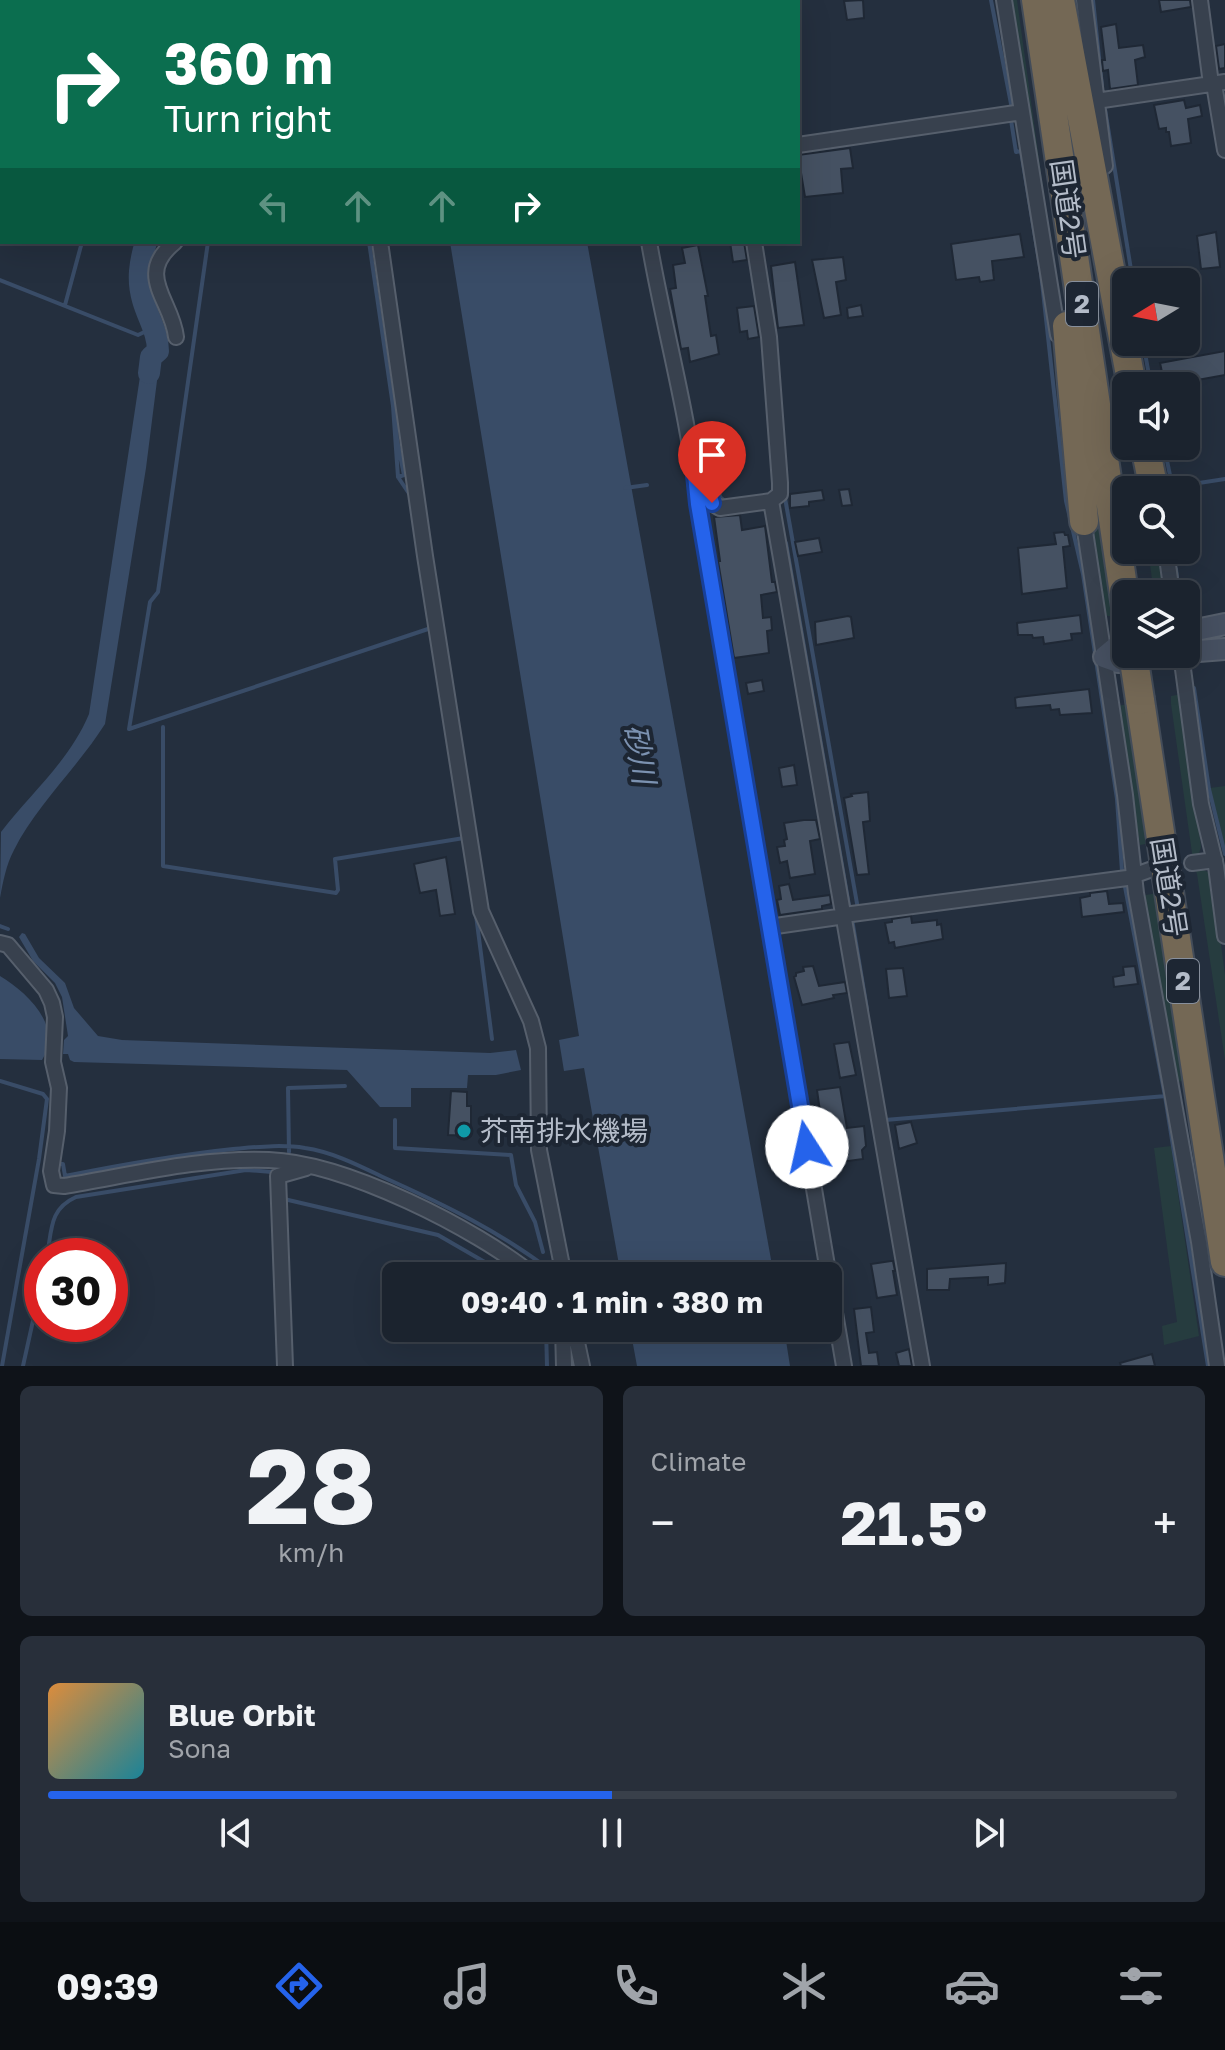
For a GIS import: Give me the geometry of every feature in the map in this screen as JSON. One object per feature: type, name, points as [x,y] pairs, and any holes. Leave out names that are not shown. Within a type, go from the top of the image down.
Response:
[{"type":"highway","name":"国道2号","points":[[1036,0],[1122,580]]},
{"type":"highway","name":"国道2号","points":[[1053,0],[1124,476]]},
{"type":"highway","points":[[1060,0],[1129,372]]},
{"type":"highway","points":[[1058,147],[1053,192],[1084,521]]},
{"type":"highway","name":"国道2号","points":[[1138,668],[1148,698],[1225,1150]]},
{"type":"highway","name":"国道2号","points":[[1149,668],[1148,698],[1225,1262]]},
{"type":"main road","points":[[1200,629],[1225,624]]},
{"type":"main road","points":[[1104,657],[1112,650]]},
{"type":"main road","points":[[1200,652],[1222,650]]},
{"type":"main road","points":[[1104,657],[1112,660]]},
{"type":"street","points":[[1004,0],[1054,307],[1074,486],[1084,521],[1125,795],[1127,877],[1199,1242],[1217,1366]]},
{"type":"street","points":[[1084,0],[1101,101],[1122,268]]},
{"type":"street","points":[[1200,0],[1225,150]]},
{"type":"street","points":[[1101,101],[1216,86]]},
{"type":"street","points":[[800,145],[1022,112]]},
{"type":"street","points":[[173,244],[160,256],[156,269],[158,291],[175,327],[176,337]]},
{"type":"street","points":[[380,244],[420,525],[481,911],[531,1021],[538,1048],[539,1150],[561,1262]]},
{"type":"street","points":[[649,244],[694,465],[698,504],[844,1366]]},
{"type":"street","points":[[694,465],[703,477],[716,507],[771,501],[780,494],[769,337],[754,244]]},
{"type":"street","points":[[771,501],[846,915],[922,1366]]},
{"type":"street","points":[[1184,676],[1195,660],[1222,650]]},
{"type":"street","points":[[1184,668],[1201,804],[1219,864],[1225,936]]},
{"type":"street","points":[[1192,863],[1219,864]]},
{"type":"street","points":[[769,927],[1127,877],[1155,868]]},
{"type":"street","points":[[0,943],[8,945],[46,990],[55,1017],[53,1055],[59,1088],[51,1171],[54,1185],[241,1160],[294,1162],[347,1176],[460,1228],[515,1262]]},
{"type":"street","points":[[285,1366],[278,1176],[287,1171],[317,1166]]},
{"type":"street","points":[[563,1342],[564,1366]]},
{"type":"street","points":[[577,1342],[582,1366]]},
{"type":"green space","points":[[1011,0],[1017,0],[1045,220],[1014,38]]},
{"type":"green space","points":[[1077,380],[1081,388],[1112,597],[1112,617],[1102,615]]},
{"type":"green space","points":[[1150,564],[1160,564],[1163,580],[1152,580]]},
{"type":"green space","points":[[1182,694],[1201,847],[1193,860],[1171,704],[1171,696]]},
{"type":"green space","points":[[1129,704],[1150,843],[1140,845],[1117,706]]},
{"type":"green space","points":[[1225,786],[1225,850],[1210,788]]},
{"type":"green space","points":[[1194,866],[1208,872],[1214,891],[1225,975],[1225,1060],[1197,874]]},
{"type":"green space","points":[[1157,893],[1186,1079],[1176,1083],[1141,896]]},
{"type":"green space","points":[[1171,1146],[1199,1336],[1164,1345],[1162,1326],[1177,1322],[1154,1148]]},
{"type":"water","name":"砂川","points":[[450,244],[587,244],[771,1262],[619,1262],[584,1068],[564,1071],[559,1040],[579,1036]]},
{"type":"water","points":[[161,349],[146,468],[105,724],[23,834],[9,862],[0,898],[1,832],[61,761],[89,714],[144,350]]},
{"type":"water","points":[[22,933],[39,958],[65,983],[74,1008],[98,1036],[122,1040],[490,1053],[516,1050],[521,1070],[496,1075],[468,1075],[467,1088],[411,1088],[411,1107],[380,1107],[347,1070],[74,1062],[68,1054],[63,1054],[64,1040],[68,1036],[62,997],[55,983],[33,961],[19,937]]},
{"type":"water","points":[[0,976],[31,1001],[45,1023],[49,1035],[48,1048],[42,1060],[0,1059]]},
{"type":"water","points":[[633,1342],[786,1342],[790,1366],[637,1366]]},
{"type":"building","points":[[863,0],[864,18],[847,20],[844,1]]},
{"type":"building","points":[[1159,0],[1190,0],[1191,7],[1161,12]]},
{"type":"building","points":[[1116,24],[1119,48],[1143,45],[1145,57],[1135,60],[1138,85],[1110,89],[1108,70],[1103,71],[1102,60],[1105,60],[1101,27]]},
{"type":"building","points":[[1225,44],[1225,68],[1219,69],[1216,46]]},
{"type":"building","points":[[1184,100],[1186,108],[1200,105],[1202,116],[1188,119],[1191,143],[1171,146],[1169,132],[1166,128],[1159,129],[1154,105]]},
{"type":"building","points":[[850,148],[853,168],[841,169],[843,193],[805,197],[800,155]]},
{"type":"building","points":[[1216,232],[1220,267],[1201,269],[1197,236]]},
{"type":"building","points":[[1020,234],[1024,257],[992,261],[994,280],[980,282],[979,277],[956,280],[951,244]]},
{"type":"building","points":[[730,244],[744,244],[747,260],[733,262]]},
{"type":"building","points":[[698,245],[708,296],[705,296],[711,336],[716,335],[719,354],[690,362],[688,348],[681,349],[670,289],[676,288],[673,265],[685,263],[682,248]]},
{"type":"building","points":[[843,257],[846,280],[836,282],[841,315],[824,318],[812,260]]},
{"type":"building","points":[[795,262],[804,325],[778,328],[771,266]]},
{"type":"building","points":[[861,305],[863,316],[848,318],[847,308]]},
{"type":"building","points":[[754,306],[759,337],[748,339],[747,331],[740,332],[737,308]]},
{"type":"building","points":[[1225,351],[1225,375],[1200,380],[1200,372],[1162,372],[1160,363]]},
{"type":"building","points":[[849,489],[852,505],[842,506],[839,490]]},
{"type":"building","points":[[822,490],[824,500],[809,502],[809,506],[790,508],[790,494]]},
{"type":"building","points":[[740,515],[742,530],[765,526],[772,582],[775,582],[777,592],[761,595],[763,618],[771,617],[772,630],[767,631],[769,653],[734,658],[714,517]]},
{"type":"building","points":[[1064,532],[1068,535],[1070,546],[1063,547],[1067,588],[1022,594],[1018,548],[1056,544],[1054,533]]},
{"type":"building","points":[[819,538],[822,552],[798,556],[795,542]]},
{"type":"building","points":[[1080,615],[1082,633],[1071,634],[1072,640],[1044,644],[1043,637],[1018,635],[1017,623]]},
{"type":"building","points":[[851,617],[854,638],[816,645],[815,622]]},
{"type":"building","points":[[762,680],[764,691],[748,694],[746,683]]},
{"type":"building","points":[[1089,689],[1092,713],[1060,715],[1059,709],[1051,710],[1050,705],[1016,708],[1015,698],[1018,697]]},
{"type":"building","points":[[794,765],[797,785],[782,787],[779,768]]},
{"type":"building","points":[[868,792],[870,821],[863,822],[869,874],[857,875],[844,798]]},
{"type":"building","points":[[816,820],[820,839],[810,841],[815,874],[790,878],[787,861],[780,863],[777,847],[785,846],[784,823]]},
{"type":"building","points":[[446,857],[455,914],[440,916],[436,890],[420,893],[414,864]]},
{"type":"building","points":[[789,884],[793,900],[830,895],[831,904],[822,906],[822,909],[780,915],[777,900],[781,899],[779,886]]},
{"type":"building","points":[[1107,891],[1109,904],[1123,903],[1124,912],[1082,917],[1080,898]]},
{"type":"building","points":[[911,916],[912,923],[937,920],[937,925],[941,924],[943,939],[895,948],[894,942],[889,943],[885,923]]},
{"type":"building","points":[[813,966],[819,986],[845,982],[847,993],[802,1005],[794,977],[796,973],[804,971],[803,967]]},
{"type":"building","points":[[1135,966],[1138,984],[1114,987],[1113,977],[1124,975],[1123,967]]},
{"type":"building","points":[[903,968],[907,996],[889,998],[886,969]]},
{"type":"building","points":[[849,1042],[856,1075],[840,1078],[834,1044]]},
{"type":"building","points":[[840,1087],[847,1128],[864,1126],[866,1146],[862,1150],[863,1159],[834,1163],[826,1124],[821,1119],[817,1090]]},
{"type":"building","points":[[451,1091],[467,1092],[467,1106],[471,1106],[471,1136],[448,1135]]},
{"type":"building","points":[[911,1122],[917,1143],[899,1149],[895,1125]]},
{"type":"building","points":[[893,1261],[897,1295],[877,1298],[871,1264]]},
{"type":"building","points":[[1006,1263],[1005,1283],[988,1285],[988,1277],[950,1279],[949,1290],[927,1290],[927,1269]]},
{"type":"building","points":[[871,1307],[874,1332],[866,1333],[869,1353],[877,1352],[879,1366],[861,1366],[854,1309]]},
{"type":"building","points":[[909,1349],[912,1366],[899,1366],[896,1353]]},
{"type":"building","points":[[1152,1354],[1155,1366],[1121,1366],[1120,1363]]},
{"type":"waterway","points":[[991,0],[1012,109]]},
{"type":"waterway","points":[[1093,0],[1102,86]]},
{"type":"waterway","points":[[1104,103],[1131,268]]},
{"type":"waterway","points":[[1006,121],[1011,120],[1016,152],[1021,151],[1041,273],[1066,501],[1083,574],[1117,799],[1122,871],[1165,1096],[1208,1366]]},
{"type":"waterway","points":[[65,305],[81,244]]},
{"type":"waterway","points":[[146,244],[140,285],[158,351],[151,357],[149,373]]},
{"type":"waterway","points":[[208,244],[158,592],[150,602],[129,729],[431,628]]},
{"type":"waterway","points":[[369,244],[393,406],[398,477],[410,495]]},
{"type":"waterway","points":[[0,280],[138,335],[153,328]]},
{"type":"waterway","points":[[1146,356],[1148,372]]},
{"type":"waterway","points":[[394,393],[397,440],[404,475],[398,477]]},
{"type":"waterway","points":[[709,434],[715,472]]},
{"type":"waterway","points":[[1167,460],[1170,476]]},
{"type":"waterway","points":[[711,472],[715,472],[720,497],[726,502]]},
{"type":"waterway","points":[[1200,483],[1225,479]]},
{"type":"waterway","points":[[625,488],[647,485]]},
{"type":"waterway","points":[[785,498],[858,909]]},
{"type":"waterway","points":[[786,543],[850,911]]},
{"type":"waterway","points":[[1176,569],[1177,580]]},
{"type":"waterway","points":[[1194,688],[1209,789],[1225,854]]},
{"type":"waterway","points":[[163,727],[163,866],[336,893],[335,859],[464,838]]},
{"type":"waterway","points":[[476,915],[492,1039]]},
{"type":"waterway","points":[[852,919],[867,1009]]},
{"type":"waterway","points":[[0,926],[8,929]]},
{"type":"waterway","points":[[0,1081],[43,1094],[47,1099],[2,1366]]},
{"type":"waterway","points":[[289,1152],[288,1088],[345,1086]]},
{"type":"waterway","points":[[885,1120],[1166,1096]]},
{"type":"waterway","points":[[395,1120],[395,1148],[511,1155],[516,1185],[535,1222],[543,1252]]},
{"type":"waterway","points":[[56,1164],[63,1164],[65,1176],[233,1149],[278,1146],[315,1150],[356,1164],[451,1209],[538,1262]]},
{"type":"waterway","points":[[50,1238],[56,1214],[76,1197],[246,1170],[272,1172]]},
{"type":"waterway","points":[[284,1199],[438,1235],[485,1262]]},
{"type":"waterway","points":[[23,1366],[28,1342]]},
{"type":"waterway","points":[[546,1342],[547,1366]]},
{"type":"place","name":"芥南排水機場","points":[[464,1131]]},
{"type":"route","points":[[712,503],[703,477],[694,465],[698,504],[807,1147]]}]
